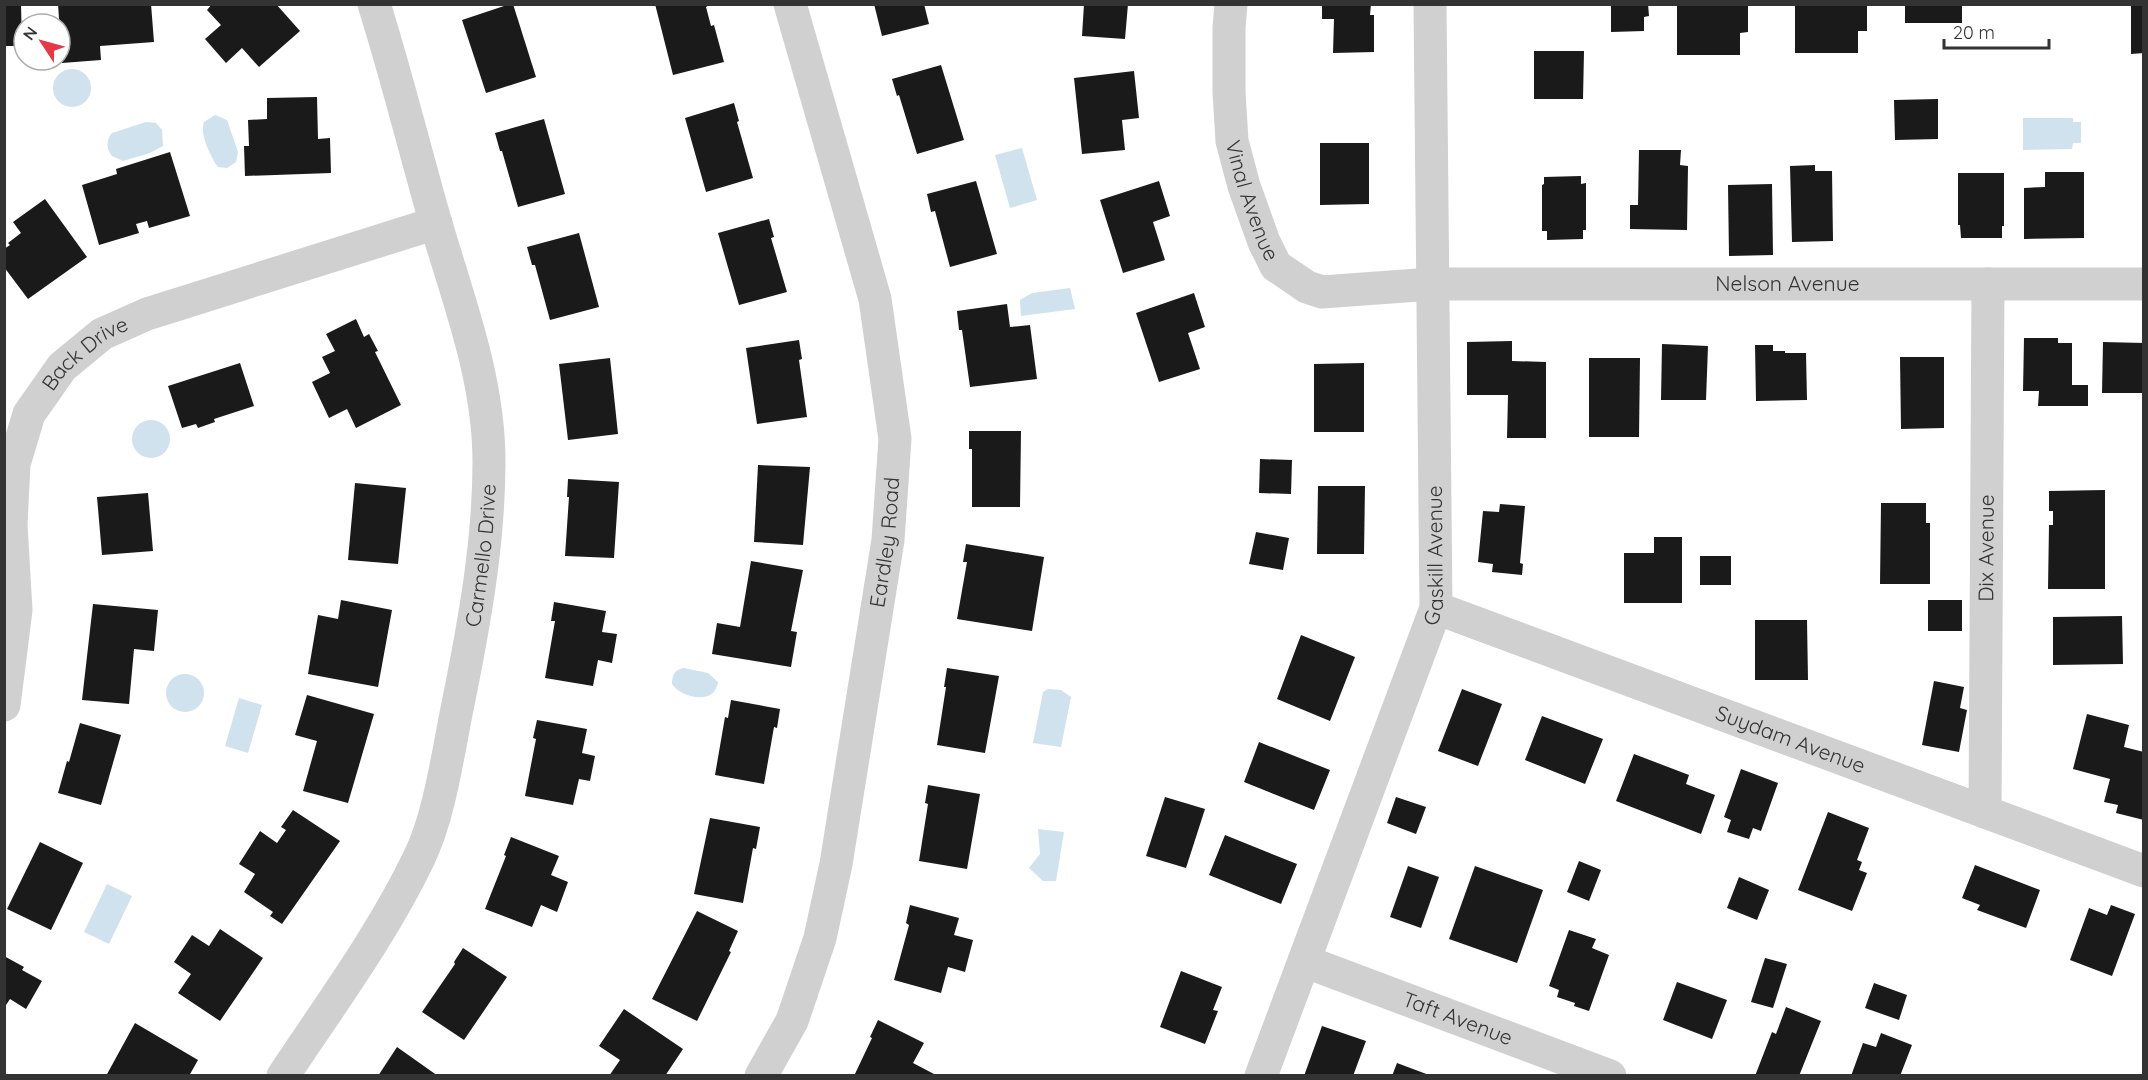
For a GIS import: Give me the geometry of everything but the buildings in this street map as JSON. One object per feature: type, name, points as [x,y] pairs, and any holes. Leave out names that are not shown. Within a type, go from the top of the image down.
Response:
[{"type":"street","name":"Carmello Drive","points":[[283,1076],[385,923],[421,856],[438,801],[466,664],[486,531],[489,460],[484,397],[471,337],[374,4]]},
{"type":"street","name":"Eardley Road","points":[[761,1076],[792,1021],[820,938],[836,864],[888,540],[895,439],[875,299],[790,4]]},
{"type":"street","name":"Vinal Avenue","points":[[1231,4],[1228,28],[1228,82],[1232,141],[1244,186],[1264,242],[1276,266],[1306,287],[1322,292],[1432,284]]},
{"type":"street","name":"Gaskill Avenue","points":[[1261,1076],[1436,608],[1430,4]]},
{"type":"street","name":"Back Drive","points":[[4,705],[16,610],[11,525],[14,464],[29,414],[62,367],[102,334],[147,314],[436,223]]},
{"type":"street","name":"Nelson Avenue","points":[[1432,284],[2144,284]]},
{"type":"street","name":"Dix Avenue","points":[[1985,812],[1988,284]]},
{"type":"street","name":"Suydam Avenue","points":[[1436,608],[2144,871]]},
{"type":"street","name":"Taft Avenue","points":[[1304,961],[1610,1076]]},
{"type":"water","points":[[72,69],[79,70],[90,81],[90,95],[79,106],[65,106],[54,95],[54,81],[63,72],[72,72]]},
{"type":"water","points":[[215,115],[227,120],[238,152],[236,162],[227,168],[218,167],[204,138],[204,122]]},
{"type":"water","points":[[2023,118],[2073,118],[2073,122],[2081,122],[2081,143],[2073,143],[2072,149],[2023,150]]},
{"type":"water","points":[[146,122],[156,123],[162,130],[163,146],[150,153],[123,161],[112,156],[108,144],[112,133]]},
{"type":"water","points":[[1022,148],[1037,200],[1010,208],[995,155]]},
{"type":"water","points":[[1070,288],[1075,309],[1021,316],[1020,300],[1032,293]]},
{"type":"water","points":[[151,420],[158,421],[164,426],[169,432],[169,446],[164,452],[158,457],[151,458],[144,457],[138,452],[133,446],[132,439],[133,432],[138,426],[144,421]]},
{"type":"water","points":[[684,668],[708,673],[718,682],[716,690],[704,697],[697,697],[676,689],[672,684],[673,675]]},
{"type":"water","points":[[185,674],[198,680],[204,693],[198,706],[185,712],[172,706],[166,693],[172,680]]},
{"type":"water","points":[[1048,689],[1061,690],[1071,697],[1061,747],[1033,743],[1043,692]]},
{"type":"water","points":[[239,698],[262,705],[248,753],[225,746]]},
{"type":"water","points":[[1038,829],[1064,832],[1056,881],[1043,881],[1029,868],[1040,854]]},
{"type":"water","points":[[107,884],[132,896],[109,944],[84,932]]}]
